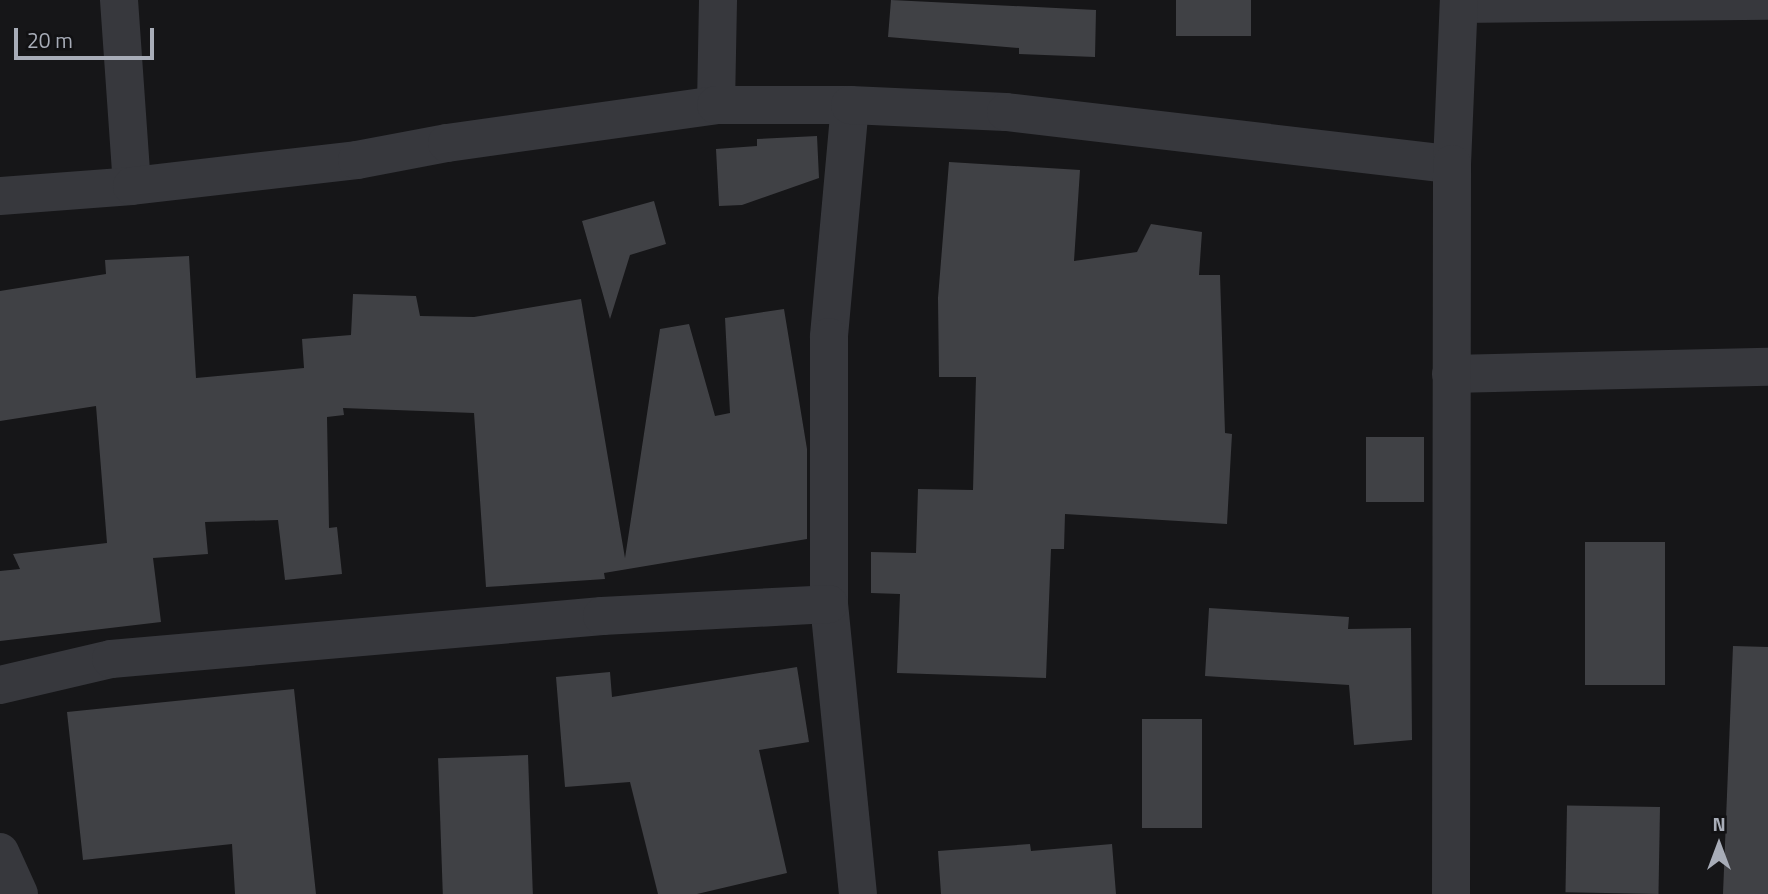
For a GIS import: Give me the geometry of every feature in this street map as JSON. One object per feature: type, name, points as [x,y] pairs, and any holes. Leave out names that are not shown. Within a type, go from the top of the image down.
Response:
[{"type":"street","points":[[119,0],[132,186]]},
{"type":"street","points":[[716,105],[718,0]]},
{"type":"street","points":[[1451,894],[1452,164],[1459,2],[1768,2]]},
{"type":"street","points":[[0,196],[132,186],[356,160],[716,105],[850,105],[1006,112],[1452,164]]},
{"type":"street","points":[[850,105],[829,337],[829,604],[858,894]]},
{"type":"street","points":[[1451,374],[1768,367]]},
{"type":"street","points":[[0,685],[111,659],[601,616],[829,604]]},
{"type":"street","points":[[0,852],[19,894]]},
{"type":"building","points":[[891,0],[1096,10],[1095,57],[1019,54],[1019,48],[888,37]]},
{"type":"building","points":[[1176,0],[1251,0],[1251,36],[1176,36]]},
{"type":"building","points":[[817,136],[819,178],[742,205],[719,206],[716,149],[757,146],[757,139]]},
{"type":"building","points":[[949,162],[1080,170],[1074,261],[1137,252],[1151,224],[1202,232],[1199,275],[1220,275],[1225,433],[1232,434],[1227,524],[1065,514],[1064,549],[1051,549],[1046,678],[897,673],[900,594],[871,593],[871,552],[916,553],[918,489],[973,490],[976,377],[939,377],[938,298]]},
{"type":"building","points":[[654,201],[666,244],[630,255],[610,319],[582,221]]},
{"type":"building","points":[[189,256],[196,378],[304,368],[302,339],[351,335],[353,294],[416,296],[420,316],[474,317],[581,299],[625,558],[660,329],[689,324],[715,416],[730,413],[725,318],[784,309],[807,449],[807,539],[604,573],[605,579],[486,587],[474,413],[343,408],[344,415],[327,417],[329,528],[337,527],[342,574],[285,580],[278,520],[205,522],[208,554],[153,558],[161,622],[0,641],[0,571],[20,569],[13,554],[107,543],[96,406],[0,421],[0,291],[106,274],[105,260]]},
{"type":"building","points":[[1366,437],[1424,437],[1424,502],[1366,502]]},
{"type":"building","points":[[1585,542],[1665,542],[1665,685],[1585,685]]},
{"type":"building","points":[[1209,608],[1349,617],[1348,629],[1411,628],[1412,740],[1354,745],[1349,685],[1205,676]]},
{"type":"building","points":[[1733,646],[1768,647],[1768,894],[1723,894]]},
{"type":"building","points":[[797,667],[809,742],[759,750],[787,873],[697,894],[658,894],[630,782],[565,787],[556,677],[610,672],[612,697]]},
{"type":"building","points":[[294,689],[316,894],[235,894],[232,844],[83,860],[67,712]]},
{"type":"building","points":[[1142,719],[1202,719],[1202,828],[1142,828]]},
{"type":"building","points":[[528,755],[533,894],[443,894],[438,758]]},
{"type":"building","points":[[1567,805],[1660,807],[1658,894],[1565,892]]},
{"type":"building","points":[[1030,844],[1031,851],[1112,844],[1116,894],[941,894],[938,851]]}]
